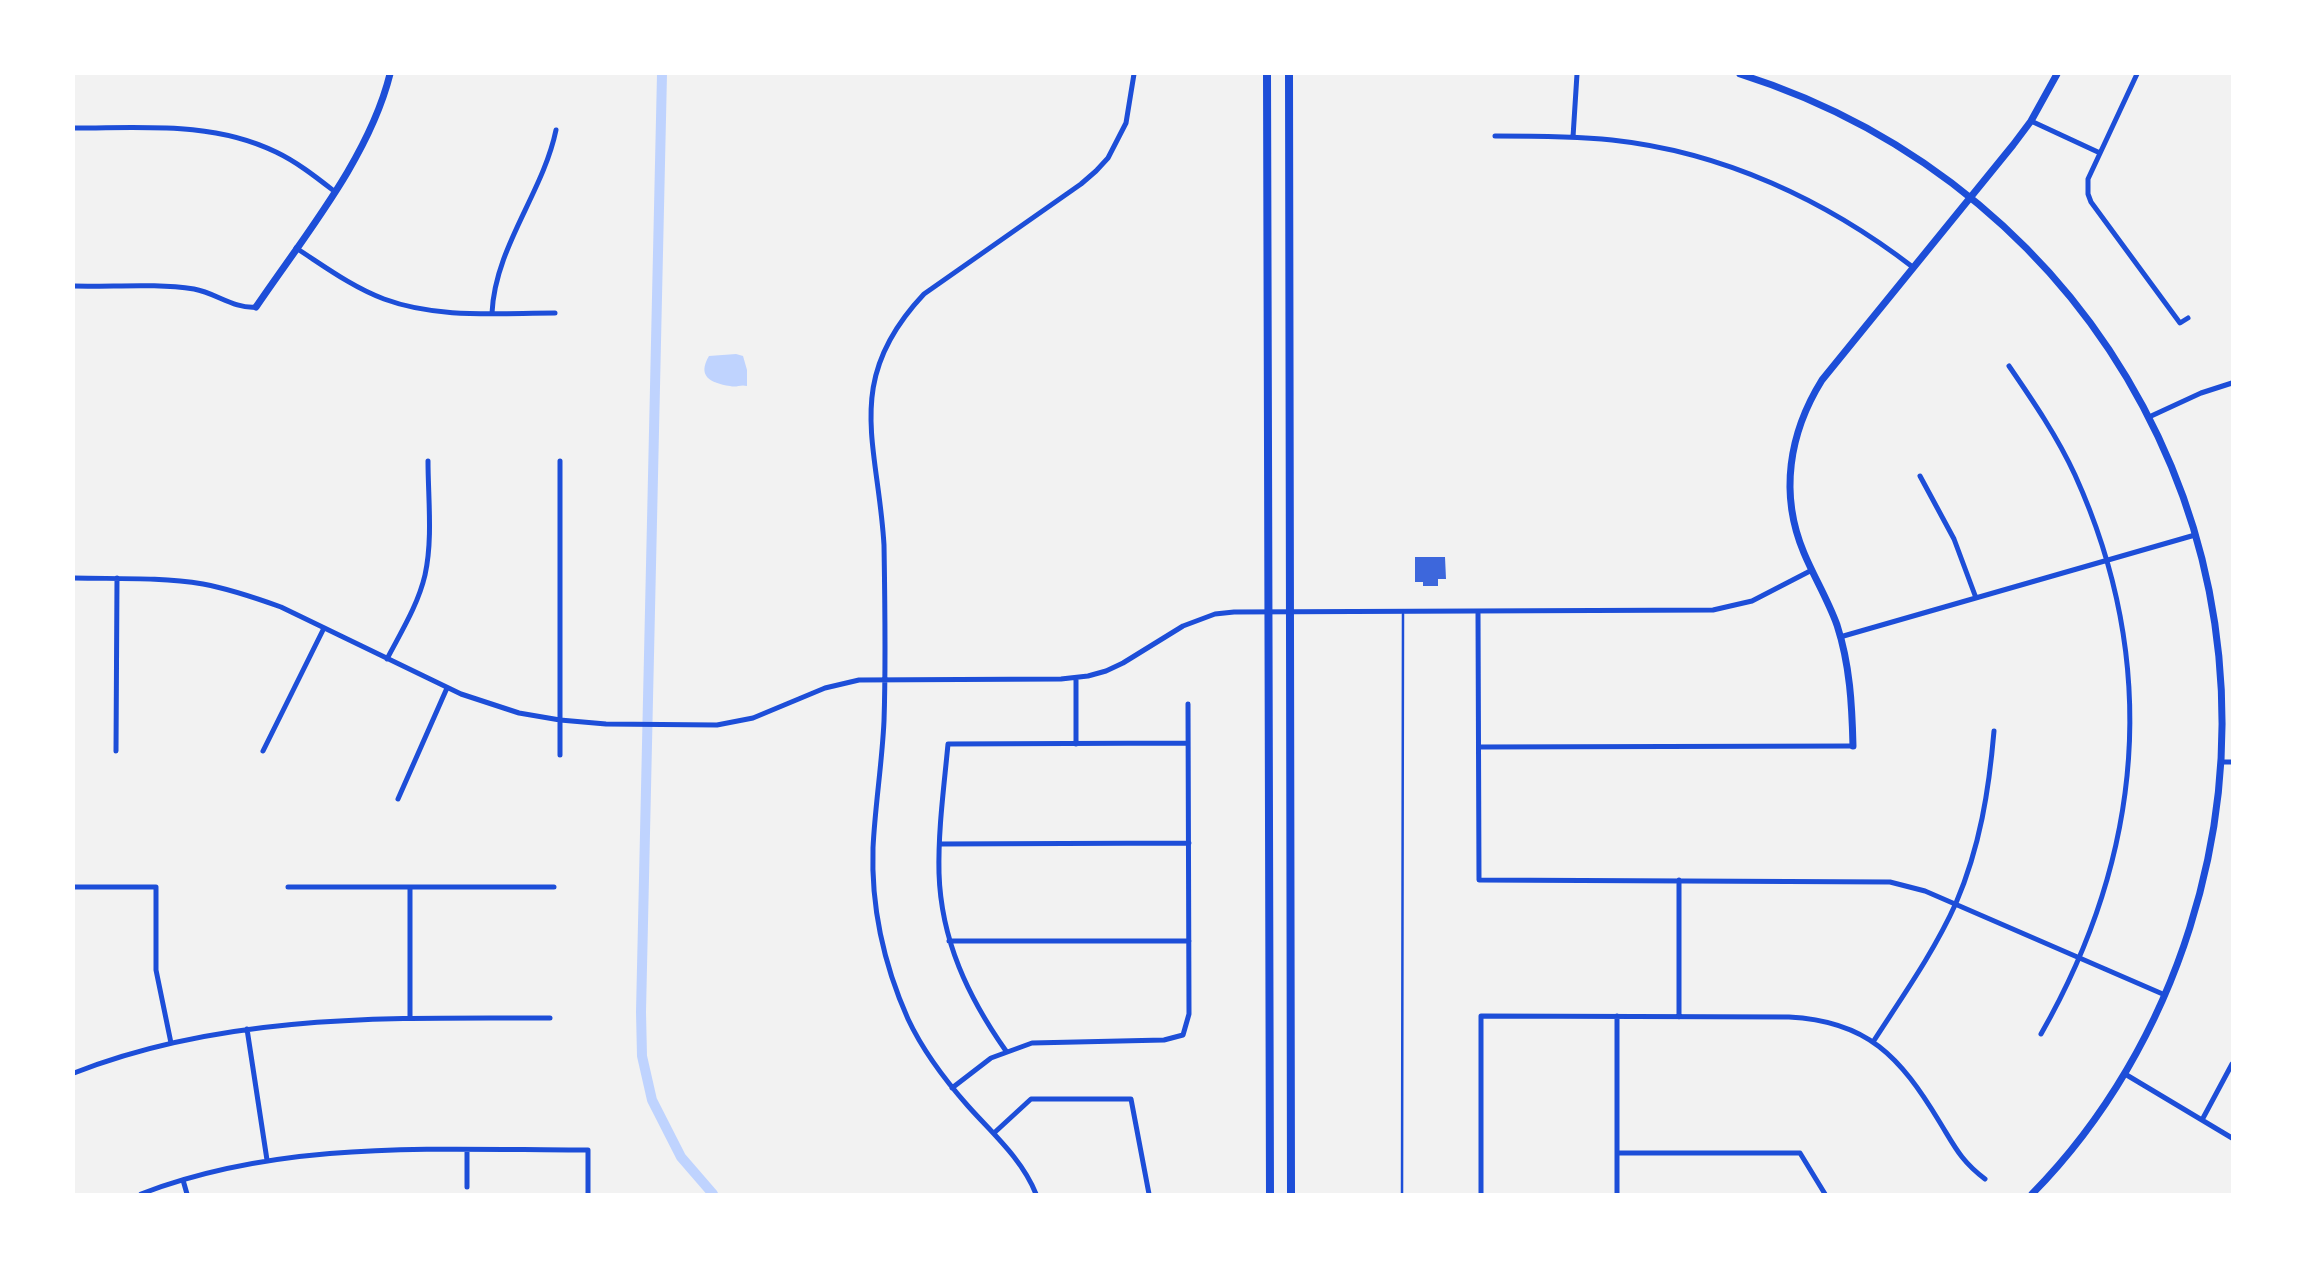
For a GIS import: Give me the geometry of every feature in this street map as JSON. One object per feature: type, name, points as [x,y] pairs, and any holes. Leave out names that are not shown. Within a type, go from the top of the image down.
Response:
[{"type":"main road","points":[[1267,74],[1270,1195]]},
{"type":"main road","points":[[1289,74],[1291,1195]]},
{"type":"street","points":[[74,286],[179,287],[215,295],[242,308],[256,307],[365,140],[390,74]]},
{"type":"street","points":[[1036,1195],[1023,1170],[994,1133],[952,1088],[924,1048],[909,1021],[888,967],[880,934],[873,879],[873,849],[884,722],[884,545],[870,424],[871,402],[881,360],[899,325],[925,294],[1082,184],[1108,158],[1126,123],[1134,74]]},
{"type":"street","points":[[1573,137],[1577,74]]},
{"type":"street","points":[[1740,74],[1803,96],[1878,132],[1918,157],[1972,197],[2019,239],[2067,291],[2109,348],[2149,417],[2170,464],[2196,535],[2208,585],[2218,655],[2221,702],[2221,762],[2206,872],[2183,951],[2165,995],[2125,1074],[2085,1133],[2032,1195]]},
{"type":"street","points":[[1479,747],[1853,746],[1851,690],[1840,637],[1826,597],[1797,533],[1790,497],[1789,476],[1797,432],[1804,412],[1822,380],[2031,121],[2057,74]]},
{"type":"street","points":[[2137,74],[2088,179],[2088,194],[2091,202],[2180,323],[2188,318]]},
{"type":"street","points":[[2031,121],[2100,153]]},
{"type":"street","points":[[74,128],[189,129],[234,136],[277,152],[334,191]]},
{"type":"street","points":[[492,313],[499,270],[547,161],[555,130]]},
{"type":"street","points":[[1495,136],[1573,137],[1644,145],[1714,162],[1828,210],[1863,231],[1913,268]]},
{"type":"street","points":[[296,247],[343,278],[384,299],[428,310],[555,313]]},
{"type":"street","points":[[2009,366],[2061,447],[2090,512],[2107,561],[2122,629],[2127,668],[2129,750],[2118,841],[2104,894],[2080,958],[2041,1034]]},
{"type":"street","points":[[2149,417],[2201,393],[2232,383]]},
{"type":"street","points":[[387,659],[414,605],[425,575],[428,557],[428,461]]},
{"type":"street","points":[[560,461],[560,755]]},
{"type":"street","points":[[1920,476],[1954,539],[1976,598]]},
{"type":"street","points":[[1840,637],[2196,535]]},
{"type":"street","points":[[74,578],[174,580],[229,590],[281,607],[447,688],[509,710],[560,720],[606,724],[717,725],[738,722],[841,683],[885,679],[1076,678],[1106,671],[1123,663],[1183,626],[1234,612],[1713,610],[1752,601],[1812,570]]},
{"type":"street","points":[[116,751],[117,578]]},
{"type":"street","points":[[1478,611],[1479,880],[1881,881],[1908,886],[1955,904],[2165,995]]},
{"type":"street","points":[[263,751],[324,628]]},
{"type":"street","points":[[1076,678],[1076,744]]},
{"type":"street","points":[[398,799],[447,688]]},
{"type":"street","points":[[952,1088],[976,1068],[1006,1051],[1032,1043],[1164,1040],[1183,1035],[1189,1014],[1188,704]]},
{"type":"street","points":[[1873,1042],[1925,961],[1967,875],[1984,814],[1994,730]]},
{"type":"street","points":[[1006,1051],[966,987],[949,941],[941,897],[940,844],[948,744],[1188,744]]},
{"type":"street","points":[[2221,762],[2232,762]]},
{"type":"street","points":[[940,844],[1189,843]]},
{"type":"street","points":[[1679,880],[1679,1017]]},
{"type":"street","points":[[74,887],[156,887],[156,970],[171,1043]]},
{"type":"street","points":[[288,887],[554,887]]},
{"type":"street","points":[[410,887],[410,1018]]},
{"type":"street","points":[[949,941],[1189,941]]},
{"type":"street","points":[[1481,1195],[1481,1016],[1805,1018],[1842,1026],[1889,1053],[1910,1074],[1966,1165],[1985,1180]]},
{"type":"street","points":[[1617,1016],[1617,1195]]},
{"type":"street","points":[[74,1073],[171,1043],[302,1022],[410,1018],[550,1018]]},
{"type":"street","points":[[247,1029],[267,1160]]},
{"type":"street","points":[[2202,1120],[2232,1064]]},
{"type":"street","points":[[2125,1074],[2232,1138]]},
{"type":"street","points":[[994,1133],[1031,1099],[1131,1099],[1149,1195]]},
{"type":"street","points":[[141,1195],[183,1180],[267,1160],[364,1150],[588,1150],[588,1195]]},
{"type":"street","points":[[467,1150],[467,1187]]},
{"type":"street","points":[[1617,1153],[1800,1153],[1825,1195]]},
{"type":"street","points":[[183,1180],[187,1195]]},
{"type":"lane","points":[[1402,1195],[1405,880],[1403,610]]},
{"type":"water","points":[[709,356],[743,356],[747,370],[747,386],[723,385],[711,380],[705,373]]},
{"type":"building","points":[[1415,557],[1445,557],[1446,579],[1438,579],[1438,586],[1423,586],[1423,582],[1415,582]]},
{"type":"waterway","points":[[662,74],[642,1056],[652,1100],[681,1157],[713,1194]]}]
